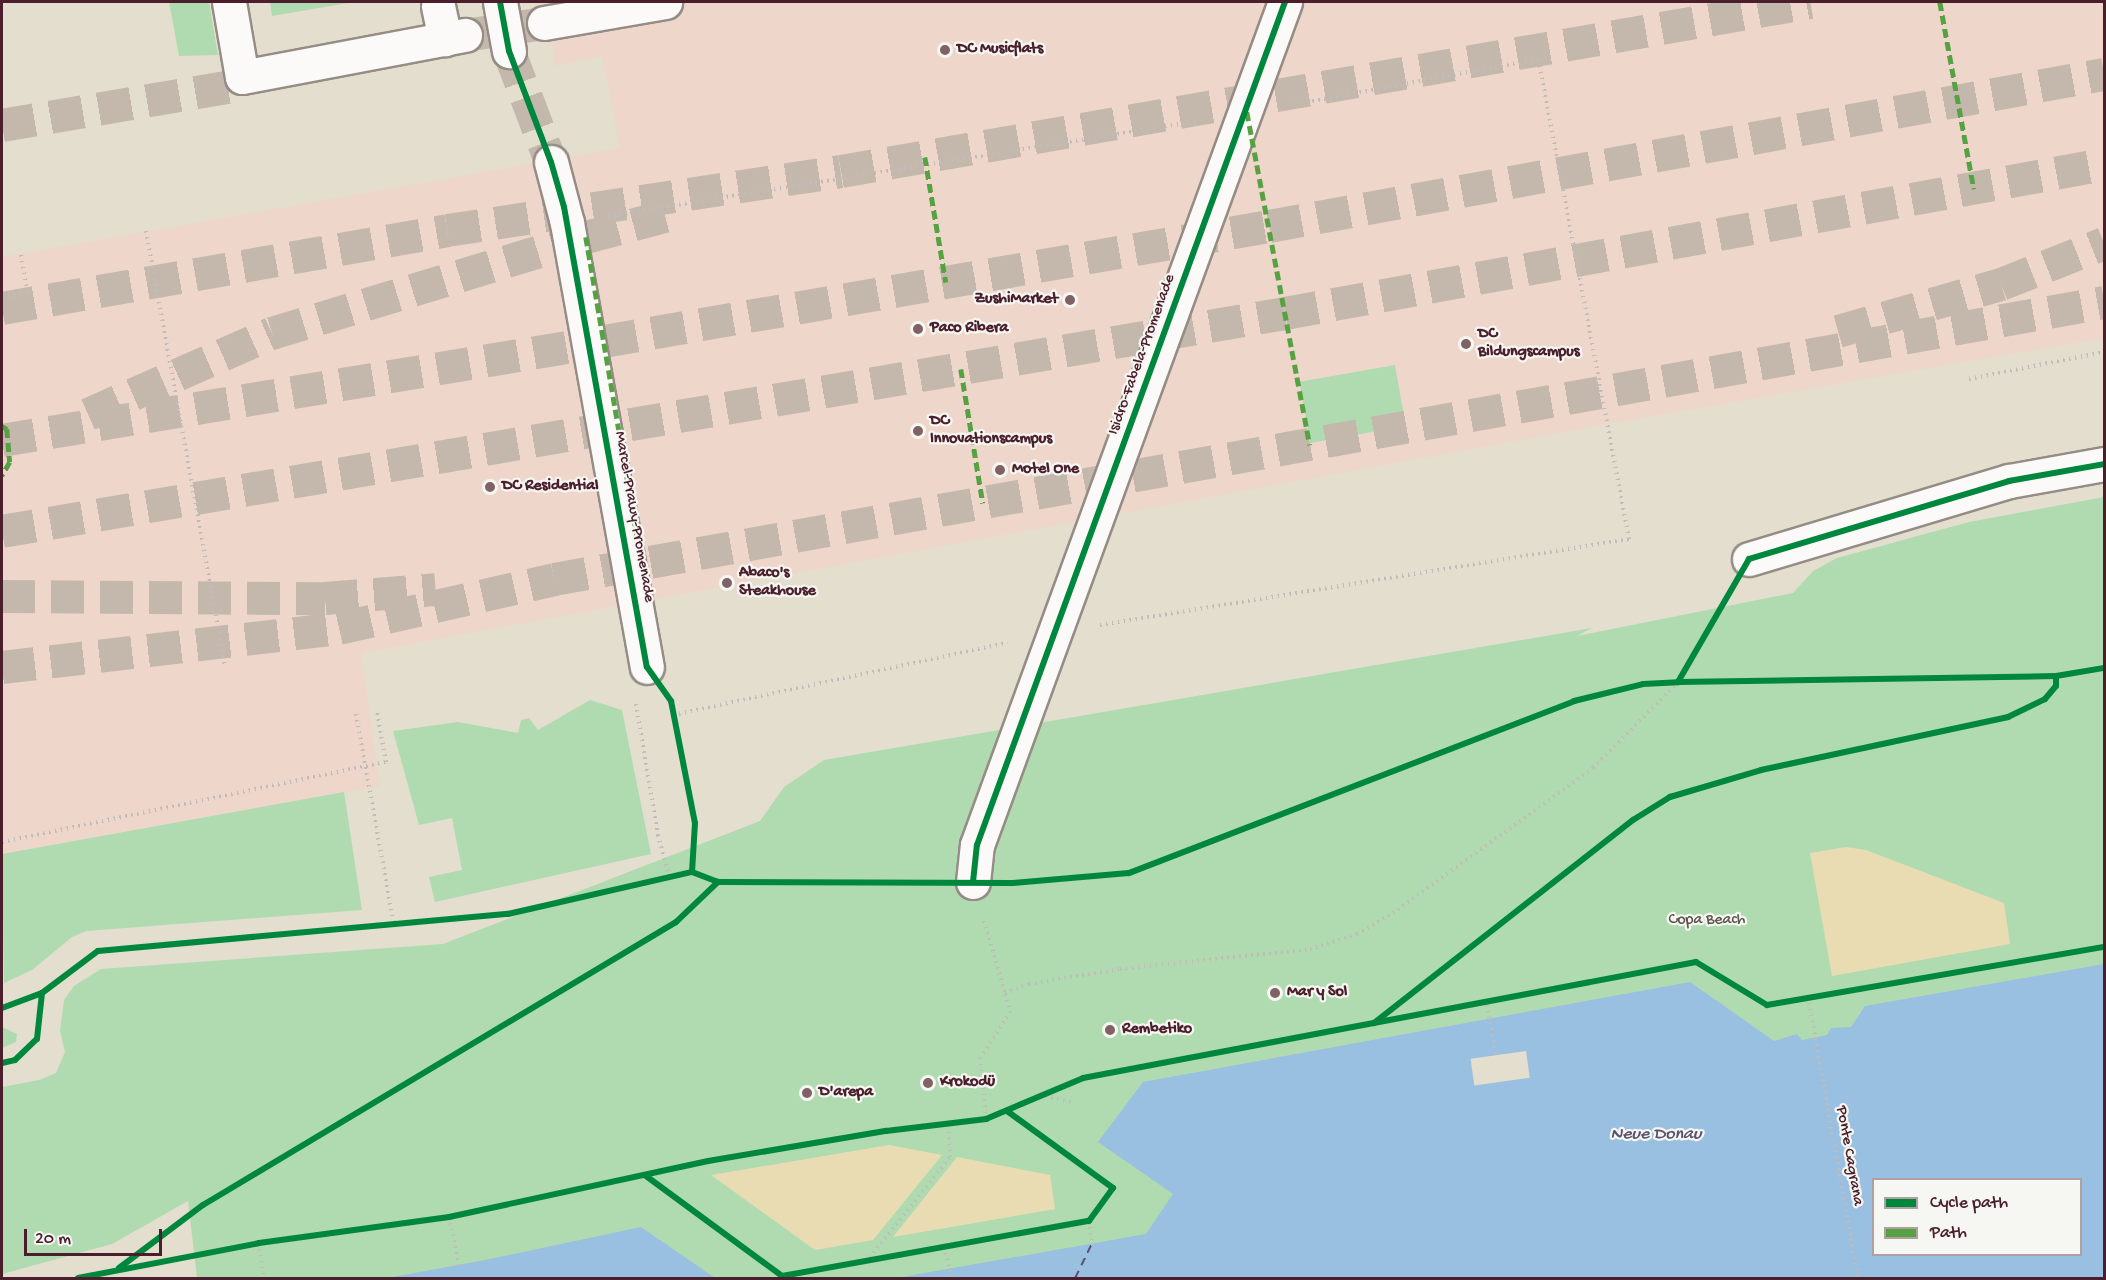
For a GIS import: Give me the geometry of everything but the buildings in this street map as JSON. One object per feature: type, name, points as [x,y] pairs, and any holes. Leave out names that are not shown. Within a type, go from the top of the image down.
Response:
[{"type":"street","points":[[229,2],[237,82],[455,37],[438,6]]},
{"type":"street","points":[[500,2],[509,51]]},
{"type":"street","points":[[544,23],[665,2]]},
{"type":"street","name":"Isidro-Fabela-Promenade","points":[[973,882],[976,845],[1056,634],[1285,2]]},
{"type":"street","name":"Marcel-Prawy-Promenade","points":[[551,162],[567,223],[647,667]]},
{"type":"street","points":[[1749,560],[2009,481],[2104,464]]},
{"type":"path","points":[[567,223],[1246,113],[1538,59],[1629,539],[1138,619]]},
{"type":"path","points":[[146,231],[225,666]]},
{"type":"path","points":[[2,297],[27,292],[21,254]]},
{"type":"path","points":[[1969,379],[2104,352]]},
{"type":"path","points":[[673,715],[1056,634]]},
{"type":"path","points":[[647,667],[671,701],[675,726]]},
{"type":"path","points":[[1005,993],[1029,984],[1120,969],[1310,949],[1357,934],[1394,913],[1593,768],[1678,682],[1684,671]]},
{"type":"path","points":[[1666,682],[1690,681]]},
{"type":"path","points":[[635,707],[669,876]]},
{"type":"path","points":[[2,842],[386,762],[377,712]]},
{"type":"path","points":[[356,714],[394,925]]},
{"type":"path","points":[[658,879],[681,874]]},
{"type":"path","points":[[382,926],[406,924]]},
{"type":"path","points":[[986,930],[1010,1013],[980,1059],[986,1119]]},
{"type":"path","points":[[1798,999],[1820,995]]},
{"type":"path","points":[[1475,1002],[1498,997]]},
{"type":"path","points":[[1486,999],[1496,1056]]},
{"type":"path","points":[[1032,1098],[1051,1090]]},
{"type":"path","points":[[1040,1094],[1074,1103]]},
{"type":"path","points":[[977,1120],[997,1115]]},
{"type":"path","points":[[938,1126],[958,1123]]},
{"type":"path","points":[[866,1262],[950,1157],[948,1125]]},
{"type":"path","points":[[1077,1223],[1089,1221],[1095,1213]]},
{"type":"path","points":[[437,1218],[460,1214]]},
{"type":"path","points":[[448,1217],[460,1269]]},
{"type":"path","points":[[1089,1221],[1092,1243]]},
{"type":"path","points":[[249,1245],[270,1241]]},
{"type":"path","points":[[259,1243],[264,1278]]},
{"type":"path","points":[[933,1249],[955,1245]]},
{"type":"path","points":[[944,1247],[952,1278]]},
{"type":"path","points":[[856,1263],[878,1260]]},
{"type":"path","points":[[773,1270],[782,1277],[793,1274]]},
{"type":"shaded area","points":[[546,2],[2104,2],[2104,338],[1618,422],[361,653],[380,786],[2,854],[2,257],[620,148],[602,56],[555,66]]},
{"type":"green space","points":[[169,2],[209,2],[218,55],[179,56]]},
{"type":"green space","points":[[270,2],[354,2],[272,16]]},
{"type":"green space","points":[[1395,365],[1406,426],[1310,443],[1299,382]]},
{"type":"green space","name":"Copa Beach","points":[[2104,497],[2104,1157],[1894,1178],[1872,1178],[1872,1180],[1455,1278],[197,1278],[188,1201],[112,1244],[2,1274],[2,1087],[39,1080],[56,1073],[65,1052],[60,1031],[64,1000],[74,986],[101,969],[443,944],[760,821],[784,787],[824,760],[1592,628],[1577,636],[1793,593],[1813,571],[1837,558],[1969,522]]},
{"type":"green space","points":[[590,700],[622,710],[651,854],[435,902],[429,877],[462,870],[452,818],[419,825],[393,731],[458,722],[518,733],[521,720],[529,718],[538,730]]},
{"type":"green space","points":[[344,792],[362,910],[86,931],[72,937],[32,970],[4,983],[2,854]]},
{"type":"green space","points":[[2,1027],[17,1034],[16,1042],[2,1048]]},
{"type":"sand","points":[[1846,847],[1866,850],[2004,903],[2010,944],[1832,976],[1810,853]]},
{"type":"sand","points":[[889,1145],[942,1155],[873,1240],[815,1250],[711,1175]]},
{"type":"sand","points":[[957,1157],[1050,1175],[1055,1209],[893,1237]]},
{"type":"water","name":"Neue Donau","points":[[2104,964],[2104,1278],[896,1278],[1146,1234],[1173,1194],[1098,1142],[1143,1082],[1690,982],[1774,1041],[1797,1034],[1802,1040],[1827,1035],[1831,1028],[1851,1027],[1865,1006]]},
{"type":"water","points":[[641,1227],[715,1278],[387,1278],[485,1260]]},
{"type":"pier","points":[[1526,1051],[1530,1078],[1474,1086],[1471,1059]]},
{"type":"ferry route","points":[[1075,1278],[1092,1243]]},
{"type":"tunnel","points":[[2,308],[447,230],[841,171],[1810,2]]},
{"type":"tunnel","points":[[465,35],[544,23]]},
{"type":"tunnel","points":[[509,51],[551,162]]},
{"type":"tunnel","points":[[2,440],[604,341],[1269,226],[2104,74]]},
{"type":"tunnel","points":[[2,125],[232,86]]},
{"type":"tunnel","points":[[2,531],[1285,313],[2104,164]]},
{"type":"tunnel","points":[[88,414],[272,333],[586,237],[665,216]]},
{"type":"tunnel","points":[[1838,331],[2001,284],[2104,243]]},
{"type":"tunnel","points":[[2,667],[339,628],[554,579],[2104,302]]},
{"type":"tunnel","points":[[2,596],[325,598],[436,589]]},
{"type":"marked path","points":[[1940,2],[1974,189]]},
{"type":"marked path","points":[[1247,112],[1310,445]]},
{"type":"marked path","points":[[925,157],[946,282]]},
{"type":"marked path","points":[[586,237],[642,563]]},
{"type":"marked path","points":[[961,369],[983,503]]},
{"type":"marked path","points":[[2,426],[7,429],[10,462],[2,476]]},
{"type":"cycle path","points":[[500,2],[509,51],[551,162],[564,207],[647,667],[671,701],[695,823],[692,872]]},
{"type":"cycle path","points":[[973,882],[977,845],[1285,2]]},
{"type":"cycle path","points":[[2,1008],[42,993],[98,951],[508,914],[692,872],[718,882],[1013,883],[1129,873],[1574,701],[1643,684],[1678,682],[1749,559],[2009,481],[2104,464]]},
{"type":"cycle path","points":[[1678,682],[2056,676],[2104,668]]},
{"type":"cycle path","points":[[1374,1023],[1633,820],[1670,797],[1761,770],[2008,717],[2045,699],[2056,686],[2056,676]]},
{"type":"cycle path","points":[[119,1268],[203,1205],[676,922],[718,882]]},
{"type":"cycle path","points":[[78,1278],[259,1243],[449,1217],[708,1161],[886,1131],[986,1119],[1083,1078],[1696,962],[1767,1005],[2104,947]]},
{"type":"cycle path","points":[[2,1063],[15,1060],[37,1039],[42,993]]},
{"type":"cycle path","points":[[646,1176],[782,1276],[1089,1221],[1113,1188],[1007,1111]]},
{"type":"place","name":"DC Musicflats","points":[[945,50]]},
{"type":"place","name":"ZushiMarket","points":[[1070,300]]},
{"type":"place","name":"Paco Ribera","points":[[918,329]]},
{"type":"place","name":"DC Bildungscampus","points":[[1466,344]]},
{"type":"place","name":"DC Innovationscampus","points":[[918,431]]},
{"type":"place","name":"Motel One","points":[[1000,470]]},
{"type":"place","name":"DC Residential","points":[[490,487]]},
{"type":"place","name":"Abaco's Steakhouse","points":[[727,583]]},
{"type":"place","name":"Mar y Sol","points":[[1275,993]]},
{"type":"place","name":"Rembetiko","points":[[1110,1030]]},
{"type":"place","name":"Krokodü","points":[[928,1083]]},
{"type":"place","name":"D'arepa","points":[[807,1093]]}]
